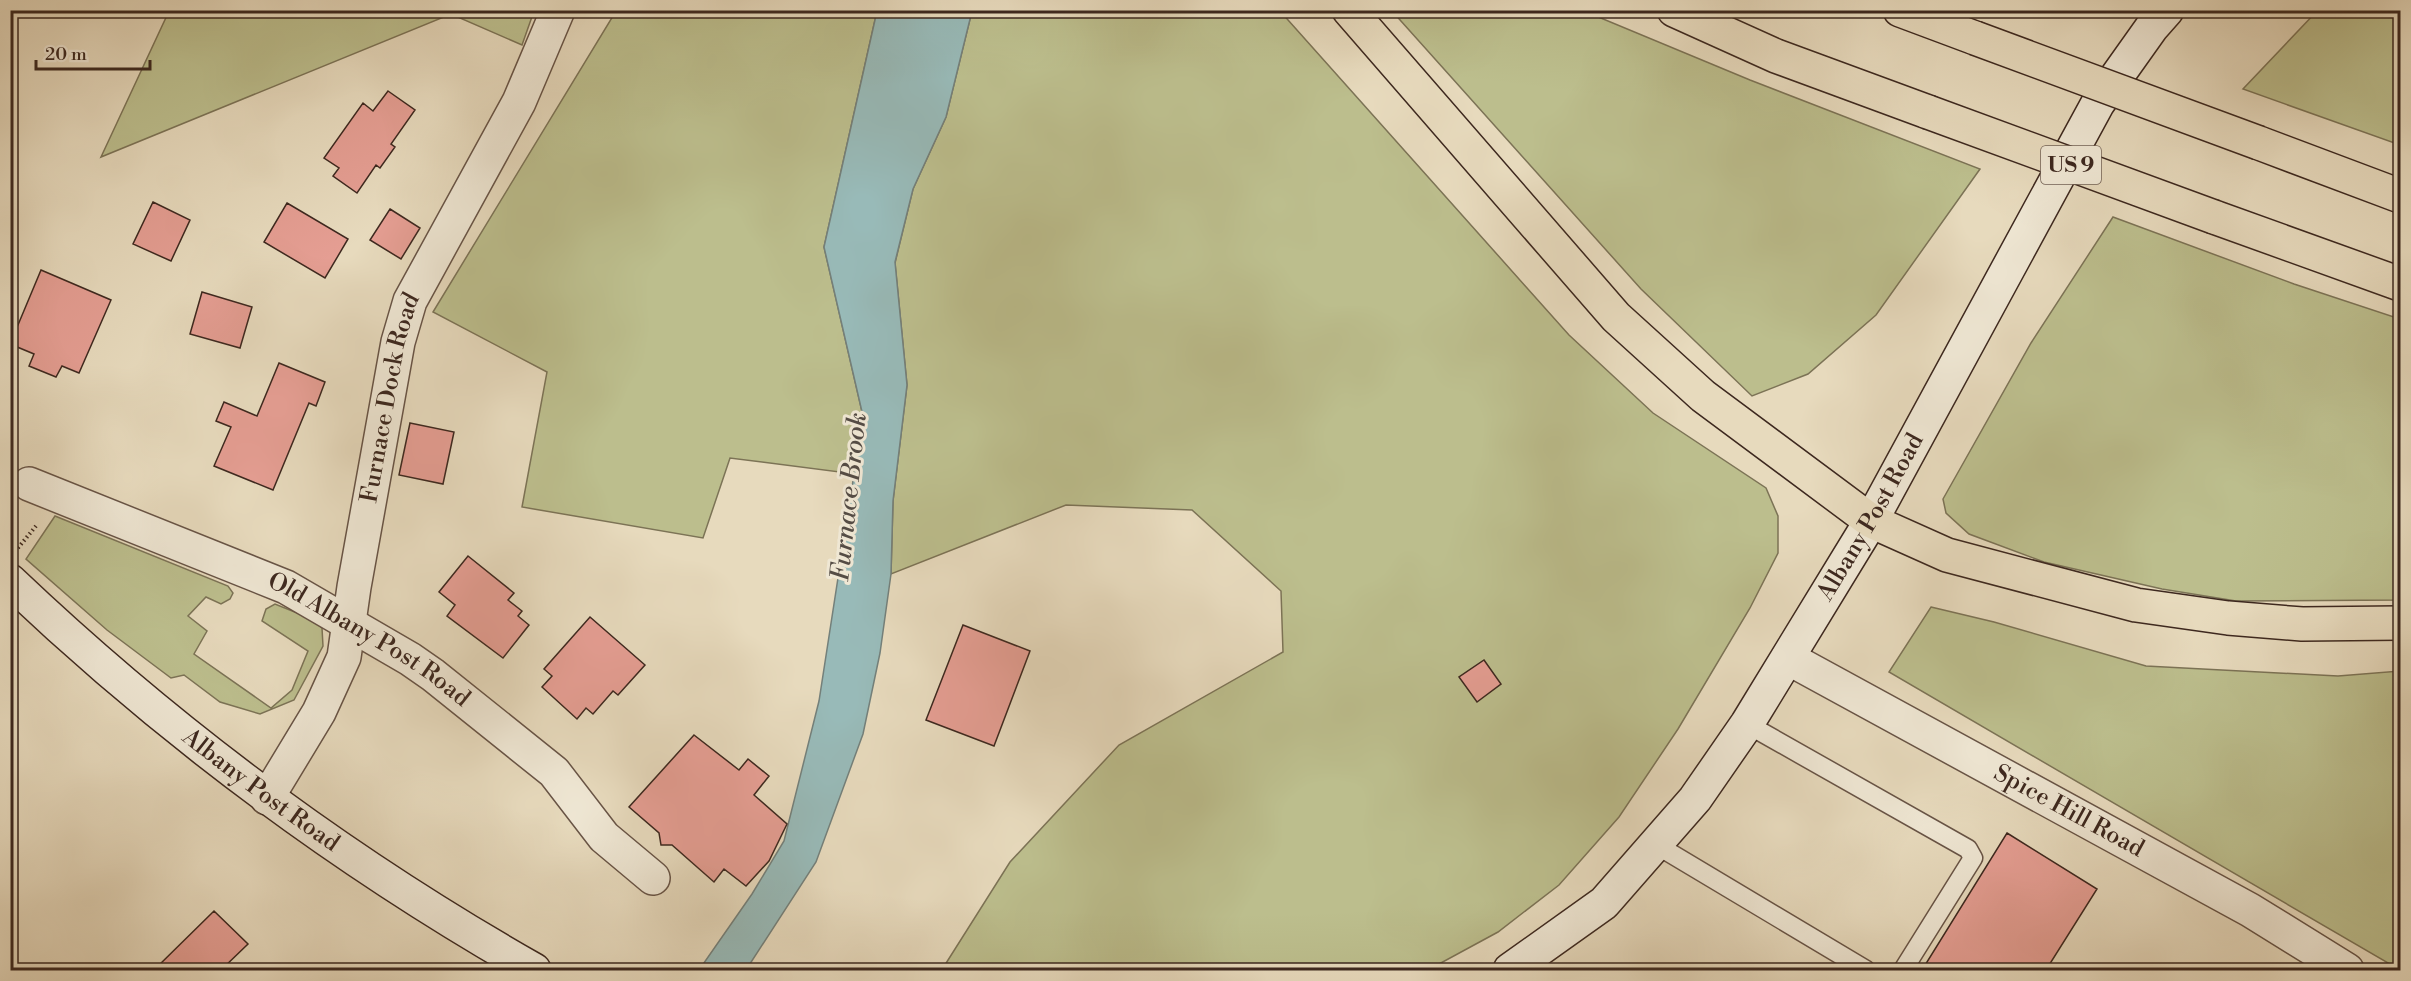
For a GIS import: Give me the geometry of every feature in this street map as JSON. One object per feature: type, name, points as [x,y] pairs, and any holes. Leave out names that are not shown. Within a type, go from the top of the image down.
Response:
[{"type":"highway","points":[[1349,10],[1616,317],[1703,396],[1871,521],[1947,555],[2136,605],[2228,618],[2302,624],[2400,623]]},
{"type":"highway","name":"US 9","points":[[1674,10],[1776,56],[2400,284]]},
{"type":"highway","points":[[1900,10],[2400,196]]},
{"type":"street","name":"Furnace Dock Road","points":[[267,798],[331,689],[344,657],[398,342],[410,301],[519,102],[558,10]]},
{"type":"street","name":"Albany Post Road","points":[[1510,970],[1604,903],[1695,800],[1747,724],[1871,521],[2097,103],[2167,10]]},
{"type":"street","name":"Old Albany Post Road","points":[[29,484],[262,576],[349,622],[433,675],[554,772],[604,837],[653,878]]},
{"type":"street","name":"Albany Post Road","points":[[10,581],[102,666],[267,798],[405,893],[534,970]]},
{"type":"street","name":"Spice Hill Road","points":[[1788,658],[2250,910],[2347,970]]},
{"type":"lane","points":[[1747,724],[1968,849],[1973,858],[1904,970]]},
{"type":"lane","points":[[1655,844],[1866,970]]},
{"type":"green space","points":[[169,10],[534,11],[522,45],[451,14],[101,157]]},
{"type":"green space","points":[[2318,10],[2400,11],[2400,145],[2243,89]]},
{"type":"green space","points":[[616,11],[877,11],[824,247],[863,416],[855,474],[730,458],[703,538],[522,507],[547,372],[433,312]]},
{"type":"green space","points":[[972,11],[1280,11],[1569,335],[1653,413],[1766,488],[1778,516],[1778,553],[1750,608],[1678,729],[1619,817],[1559,885],[1498,932],[1428,970],[945,970],[943,968],[1010,862],[1119,745],[1283,652],[1281,591],[1192,510],[1066,505],[891,574],[893,501],[907,385],[895,263],[913,189],[946,117]]},
{"type":"green space","points":[[1392,11],[1584,11],[1750,80],[1980,169],[1876,315],[1808,374],[1752,396],[1641,289]]},
{"type":"green space","points":[[2113,217],[2294,284],[2400,319],[2400,600],[2236,601],[2162,589],[2044,562],[1969,534],[1946,513],[1943,499],[2031,343]]},
{"type":"green space","points":[[55,516],[228,586],[233,593],[230,599],[221,604],[206,597],[188,616],[207,631],[194,654],[271,708],[292,690],[308,651],[262,621],[266,609],[275,604],[312,619],[322,628],[323,646],[294,700],[260,714],[220,702],[184,675],[171,678],[107,630],[26,559]]},
{"type":"green space","points":[[1931,607],[1994,622],[2146,666],[2338,676],[2400,671],[2400,970],[1889,672]]},
{"type":"water","points":[[877,11],[972,11],[946,117],[913,189],[895,262],[907,385],[893,501],[891,574],[880,653],[863,734],[816,862],[746,970],[699,970],[752,894],[784,841],[819,701],[863,416],[824,247]]},
{"type":"building","points":[[388,91],[415,110],[391,144],[395,147],[380,168],[376,165],[357,193],[333,176],[339,168],[324,158],[363,103],[373,111]]},
{"type":"building","points":[[153,202],[190,220],[171,261],[133,244]]},
{"type":"building","points":[[287,203],[348,239],[325,278],[264,242]]},
{"type":"building","points":[[390,209],[420,228],[401,259],[370,240]]},
{"type":"building","points":[[41,270],[111,300],[79,373],[62,366],[56,377],[29,366],[34,354],[10,344]]},
{"type":"building","points":[[202,292],[252,307],[240,348],[190,334]]},
{"type":"building","points":[[279,363],[325,382],[316,406],[309,403],[273,490],[214,466],[231,427],[216,421],[224,402],[257,416]]},
{"type":"building","points":[[410,423],[454,432],[443,484],[399,475]]},
{"type":"building","points":[[468,556],[514,593],[508,600],[522,611],[518,616],[529,625],[503,658],[447,616],[455,605],[439,592]]},
{"type":"building","points":[[590,617],[645,665],[618,695],[613,691],[593,714],[586,708],[577,719],[542,687],[552,676],[544,669]]},
{"type":"building","points":[[963,625],[1030,651],[994,746],[926,720]]},
{"type":"building","points":[[1484,660],[1501,684],[1477,702],[1459,677]]},
{"type":"building","points":[[694,735],[739,770],[748,759],[769,776],[754,795],[787,824],[769,861],[746,886],[724,869],[714,882],[672,845],[661,845],[659,833],[629,807]]},
{"type":"building","points":[[2007,833],[2097,889],[2046,970],[1922,970]]},
{"type":"building","points":[[214,911],[248,944],[221,970],[154,970]]},
{"type":"water label","name":"Furnace Brook","points":[[849,497]]}]
